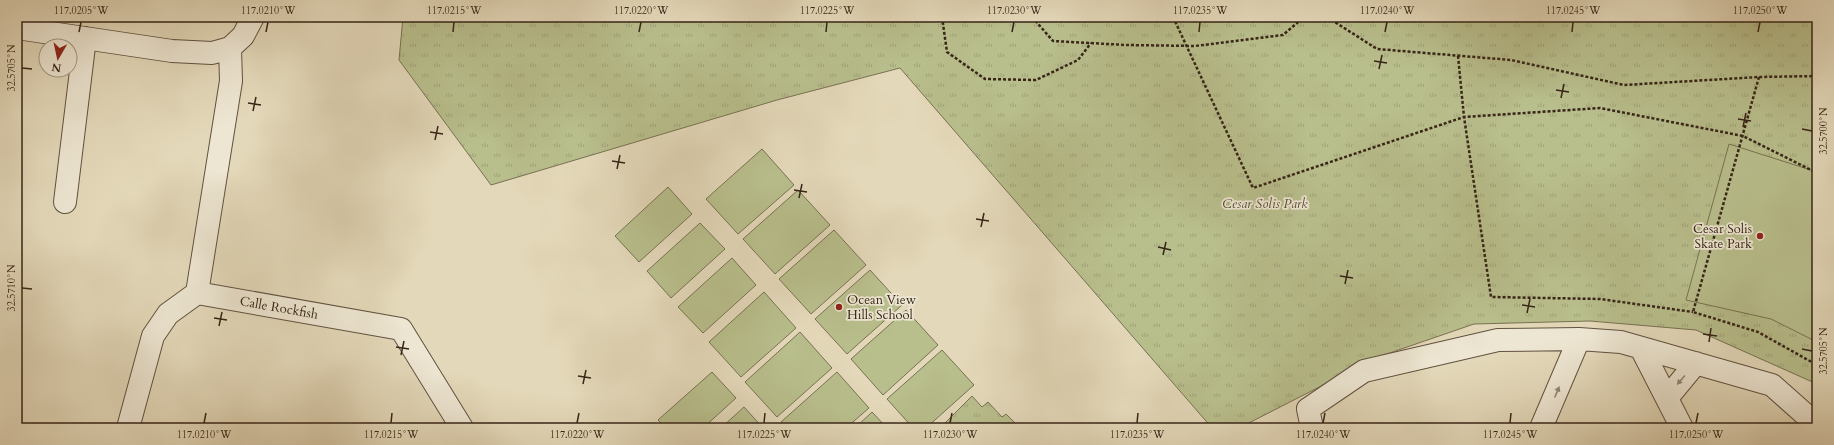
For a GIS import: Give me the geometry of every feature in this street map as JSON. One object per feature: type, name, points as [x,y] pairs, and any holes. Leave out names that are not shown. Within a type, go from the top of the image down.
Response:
[{"type":"street","points":[[17,28],[42,24],[86,38],[172,51],[212,53],[230,48],[243,36],[253,17]]},
{"type":"street","points":[[65,202],[86,38]]},
{"type":"street","points":[[128,428],[153,336],[168,314],[197,294],[231,81],[230,48]]},
{"type":"street","name":"Calle Rockfish","points":[[197,294],[401,329],[462,428]]},
{"type":"street","points":[[1541,428],[1580,339]]},
{"type":"street","points":[[1310,418],[1364,371],[1498,340],[1580,339],[1621,342],[1772,385],[1817,425]]},
{"type":"street","points":[[1641,348],[1682,428]]},
{"type":"street","points":[[1666,398],[1696,363]]},
{"type":"path","points":[[942,17],[947,52],[985,79],[1036,80],[1078,60],[1091,43]]},
{"type":"path","points":[[1032,17],[1053,41],[1186,46],[1283,35],[1304,17]]},
{"type":"path","points":[[1173,17],[1253,188],[1464,117],[1600,108],[1743,136],[1817,173]]},
{"type":"path","points":[[1327,17],[1377,50],[1511,60],[1624,85],[1759,77],[1817,76]]},
{"type":"path","points":[[1458,56],[1464,117],[1492,297],[1600,299],[1693,312],[1758,332],[1817,365]]},
{"type":"path","points":[[1693,312],[1759,77]]},
{"type":"green space","name":"Cesar Solis Park","points":[[403,17],[1817,17],[1817,384],[1696,330],[1590,321],[1474,324],[1378,357],[1239,428],[1212,428],[900,68],[777,100],[491,185],[399,60]]},
{"type":"green space","name":"Cesar Solis Skate Park","points":[[1729,144],[1817,172],[1817,342],[1771,319],[1686,300]]},
{"type":"green space","points":[[762,149],[794,185],[738,234],[706,199]]},
{"type":"green space","points":[[668,187],[692,214],[639,262],[615,236]]},
{"type":"green space","points":[[798,190],[830,225],[775,274],[743,239]]},
{"type":"green space","points":[[700,223],[725,249],[671,298],[647,271]]},
{"type":"green space","points":[[834,230],[866,265],[811,314],[779,279]]},
{"type":"green space","points":[[732,258],[756,285],[703,333],[678,307]]},
{"type":"green space","points":[[870,270],[902,305],[847,354],[815,319]]},
{"type":"green space","points":[[764,292],[796,328],[741,377],[709,342]]},
{"type":"green space","points":[[906,310],[938,345],[883,395],[851,359]]},
{"type":"green space","points":[[800,332],[832,368],[777,417],[745,382]]},
{"type":"green space","points":[[942,350],[974,385],[926,428],[913,428],[887,399]]},
{"type":"green space","points":[[712,372],[736,398],[703,428],[666,428],[658,420]]},
{"type":"green space","points":[[837,372],[869,408],[846,428],[787,428],[781,422]]},
{"type":"green space","points":[[972,396],[982,407],[988,402],[1002,417],[1006,414],[1020,428],[940,428]]},
{"type":"green space","points":[[744,407],[763,428],[721,428]]},
{"type":"green space","points":[[872,412],[887,428],[855,428]]},
{"type":"place","name":"Cesar Solis Skate Park","points":[[1760,236]]},
{"type":"place","name":"Ocean View Hills School","points":[[839,307]]}]
